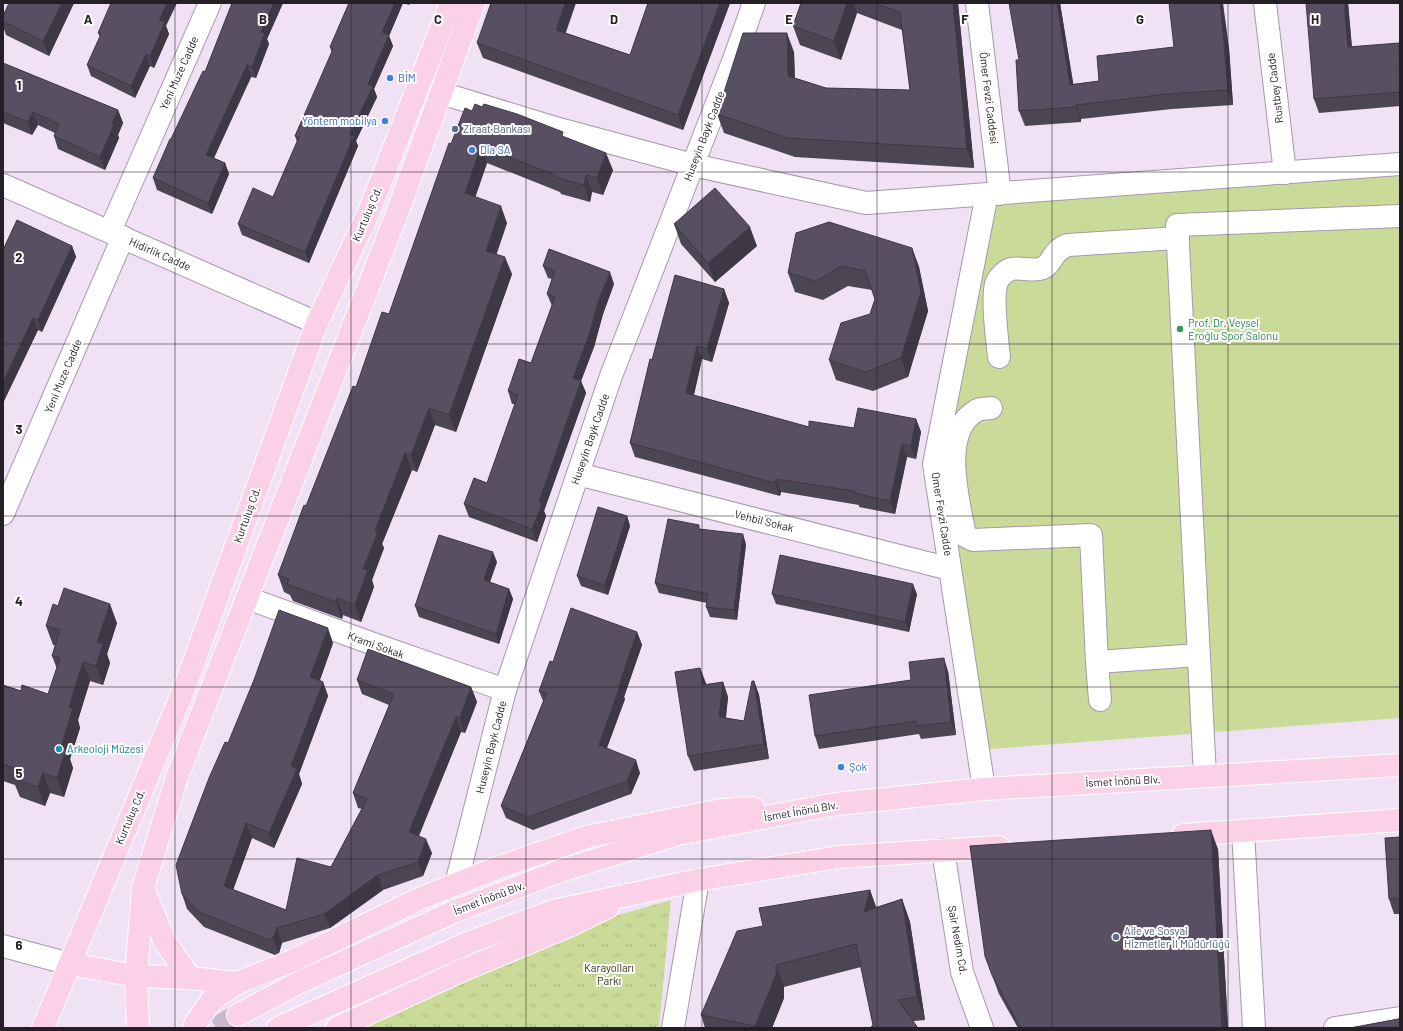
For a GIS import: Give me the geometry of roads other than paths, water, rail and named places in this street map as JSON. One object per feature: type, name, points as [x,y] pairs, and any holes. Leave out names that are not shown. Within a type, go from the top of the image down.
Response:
[{"type":"main road","name":"Kurtuluş Cd.","points":[[43,1028],[184,689],[317,322],[368,214],[452,3]]},
{"type":"main road","points":[[138,1028],[136,976],[143,888],[177,777],[393,224],[474,3]]},
{"type":"main road","name":"İsmet İnönü Blv.","points":[[238,1015],[298,982],[450,913],[556,872],[678,834],[836,804],[984,789],[1400,765]]},
{"type":"main road","points":[[195,1028],[195,1024],[212,1000],[238,983],[292,961],[418,899],[499,867],[590,836],[722,810],[836,804]]},
{"type":"main road","points":[[1160,836],[1400,820]]},
{"type":"main road","points":[[278,1028],[470,942],[553,911],[698,880],[839,857],[1021,845]]},
{"type":"main road","points":[[143,888],[164,942],[190,978]]},
{"type":"main road","points":[[337,1028],[461,971],[569,926],[633,894]]},
{"type":"main road","points":[[70,964],[136,976],[190,978],[238,983]]},
{"type":"street","name":"Yeni Muze Cadde","points":[[3,514],[210,3]]},
{"type":"street","name":"Huseyin Bayk Cadde","points":[[456,884],[505,690],[611,376],[754,3]]},
{"type":"street","name":"Ömer Fevzi Caddesi","points":[[977,3],[994,194]]},
{"type":"street","name":"Rustbey Cadde","points":[[1265,3],[1285,173]]},
{"type":"street","points":[[441,93],[693,165],[866,203],[1400,164]]},
{"type":"street","name":"Hidirlik Cadde","points":[[3,185],[317,322]]},
{"type":"street","name":"Omer Fevzi Cadde","points":[[984,789],[934,464],[994,194]]},
{"type":"street","points":[[1205,776],[1177,225],[1400,216]]},
{"type":"street","points":[[999,357],[995,316],[996,283],[1002,274],[1011,270],[1039,270],[1047,266],[1059,248],[1068,245],[1178,238]]},
{"type":"street","points":[[991,408],[977,410],[963,422],[957,434],[955,446],[956,479],[965,536],[974,540],[1091,535],[1100,700]]},
{"type":"street","name":"Vehbil Sokak","points":[[578,474],[950,569]]},
{"type":"street","name":"Krami Sokak","points":[[247,598],[505,690]]},
{"type":"street","points":[[1097,662],[1199,655]]},
{"type":"street","points":[[1243,830],[1254,1028]]},
{"type":"street","name":"Şair Nedim Cd.","points":[[943,850],[962,972],[982,1028]]},
{"type":"street","points":[[673,1028],[698,880]]},
{"type":"street","points":[[3,946],[70,964]]},
{"type":"street","points":[[1335,1028],[1400,1018]]},
{"type":"tunnel","points":[[216,1028],[238,1015]]},
{"type":"place","name":"BİM","points":[[390,78]]},
{"type":"place","name":"Yöntem mobilya","points":[[385,121]]},
{"type":"place","name":"Ziraat Bankası","points":[[455,129]]},
{"type":"place","name":"Dia SA","points":[[472,150]]},
{"type":"place","name":"Prof. Dr. Veysel Eroğlu Spor Salonu","points":[[1180,329]]},
{"type":"place","name":"Arkeoloji Müzesi","points":[[59,749]]},
{"type":"place","name":"Şok","points":[[841,767]]},
{"type":"place","name":"Aile ve Sosyal Hizmetler İl Müdürlüğü","points":[[1116,937]]},
{"type":"park label","name":"Karayolları Parkı","points":[[609,974]]}]
